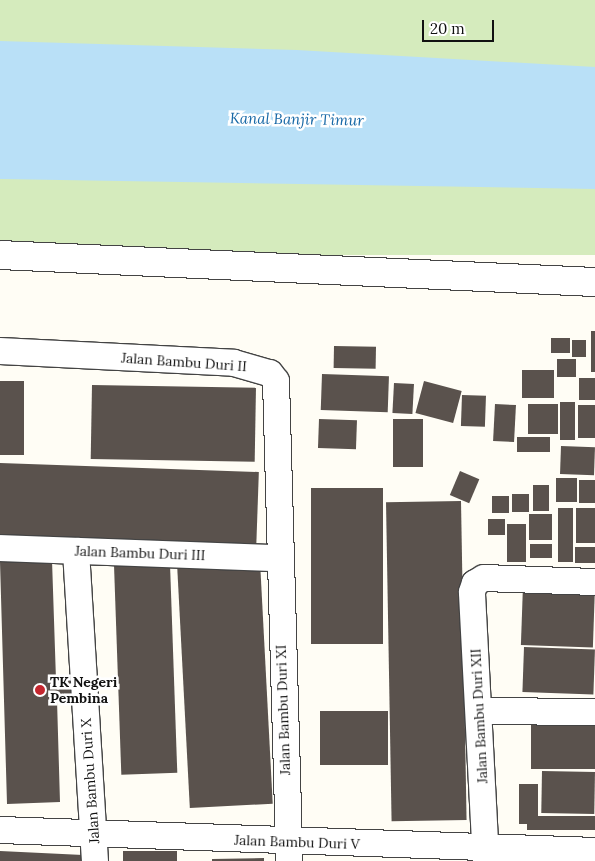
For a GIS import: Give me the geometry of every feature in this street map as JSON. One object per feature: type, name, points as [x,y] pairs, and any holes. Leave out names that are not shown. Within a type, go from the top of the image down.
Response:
[{"type":"street","points":[[0,256],[595,282]]},
{"type":"street","name":"Jalan Bambu Duri II","points":[[0,351],[234,363],[270,373],[276,381],[279,392],[279,558]]},
{"type":"street","name":"Jalan Bambu Duri III","points":[[0,548],[279,558]]},
{"type":"street","name":"Jalan Bambu Duri X","points":[[76,551],[95,861]]},
{"type":"street","name":"Jalan Bambu Duri XI","points":[[279,558],[288,851]]},
{"type":"street","name":"Jalan Bambu Duri XII","points":[[486,855],[472,592],[475,583],[484,578],[595,582]]},
{"type":"street","points":[[479,710],[595,712]]},
{"type":"street","name":"Jalan Bambu Duri V","points":[[0,830],[94,834],[288,851],[486,855],[595,851]]},
{"type":"green space","points":[[0,0],[595,0],[595,255],[0,255]]},
{"type":"water","name":"Kanal Banjir Timur","points":[[0,41],[297,50],[595,67],[595,189],[0,179]]},
{"type":"building","points":[[591,331],[595,331],[595,372],[591,372]]},
{"type":"building","points":[[551,338],[570,338],[570,353],[551,353]]},
{"type":"building","points":[[572,340],[586,340],[586,357],[572,357]]},
{"type":"building","points":[[334,346],[376,347],[376,369],[334,368]]},
{"type":"building","points":[[557,359],[576,359],[576,377],[557,377]]},
{"type":"building","points":[[522,370],[554,370],[554,398],[522,398]]},
{"type":"building","points":[[322,374],[389,376],[388,412],[321,410]]},
{"type":"building","points":[[579,378],[595,378],[595,400],[579,400]]},
{"type":"building","points":[[0,381],[24,381],[24,455],[0,455]]},
{"type":"building","points":[[424,381],[462,391],[453,423],[415,413]]},
{"type":"building","points":[[394,383],[414,384],[412,414],[392,413]]},
{"type":"building","points":[[92,385],[256,388],[255,462],[91,459]]},
{"type":"building","points":[[462,395],[486,396],[485,427],[461,426]]},
{"type":"building","points":[[560,402],[575,402],[575,440],[560,440]]},
{"type":"building","points":[[495,404],[516,405],[514,442],[493,441]]},
{"type":"building","points":[[528,404],[558,404],[558,434],[528,434]]},
{"type":"building","points":[[578,405],[595,405],[595,438],[578,438]]},
{"type":"building","points":[[319,419],[357,420],[356,449],[318,448]]},
{"type":"building","points":[[393,419],[423,419],[423,467],[393,467]]},
{"type":"building","points":[[517,437],[550,437],[550,452],[517,452]]},
{"type":"building","points":[[561,446],[595,447],[594,475],[560,474]]},
{"type":"building","points":[[0,463],[259,472],[256,545],[0,536]]},
{"type":"building","points":[[460,471],[479,479],[469,503],[450,495]]},
{"type":"building","points":[[556,478],[577,478],[577,502],[556,502]]},
{"type":"building","points":[[579,480],[595,480],[595,503],[579,503]]},
{"type":"building","points":[[533,485],[549,485],[549,511],[533,511]]},
{"type":"building","points":[[311,488],[383,488],[383,644],[311,644]]},
{"type":"building","points":[[512,494],[529,494],[529,512],[512,512]]},
{"type":"building","points":[[492,496],[509,496],[509,513],[492,513]]},
{"type":"building","points":[[461,501],[467,820],[392,821],[386,502]]},
{"type":"building","points":[[558,508],[573,508],[573,562],[558,562]]},
{"type":"building","points":[[576,508],[595,508],[595,543],[576,543]]},
{"type":"building","points":[[529,514],[552,514],[552,540],[529,540]]},
{"type":"building","points":[[488,519],[505,519],[505,535],[488,535]]},
{"type":"building","points":[[507,524],[526,524],[526,562],[507,562]]},
{"type":"building","points":[[530,544],[552,544],[552,558],[530,558]]},
{"type":"building","points":[[575,547],[595,547],[595,563],[575,563]]},
{"type":"building","name":"TK Negeri Pembina","points":[[52,560],[56,680],[78,679],[78,699],[57,700],[60,802],[7,804],[0,562]]},
{"type":"building","points":[[260,561],[273,804],[190,808],[177,565]]},
{"type":"building","points":[[170,564],[177,773],[121,775],[114,566]]},
{"type":"building","points":[[523,585],[595,588],[593,647],[521,645]]},
{"type":"building","points":[[524,647],[595,649],[593,694],[522,692]]},
{"type":"building","points":[[320,711],[388,711],[388,765],[320,765]]},
{"type":"building","points":[[531,717],[595,717],[595,769],[531,769]]},
{"type":"building","points":[[542,771],[595,772],[594,814],[541,813]]},
{"type":"building","points":[[519,784],[538,784],[538,816],[595,816],[595,830],[527,830],[527,824],[519,824]]},
{"type":"building","points":[[0,851],[83,855],[83,861],[0,861]]},
{"type":"building","points":[[123,851],[177,851],[177,861],[123,861]]},
{"type":"building","points":[[264,858],[264,861],[212,861],[212,859]]},
{"type":"place","name":"TK Negeri Pembina","points":[[40,690]]}]
